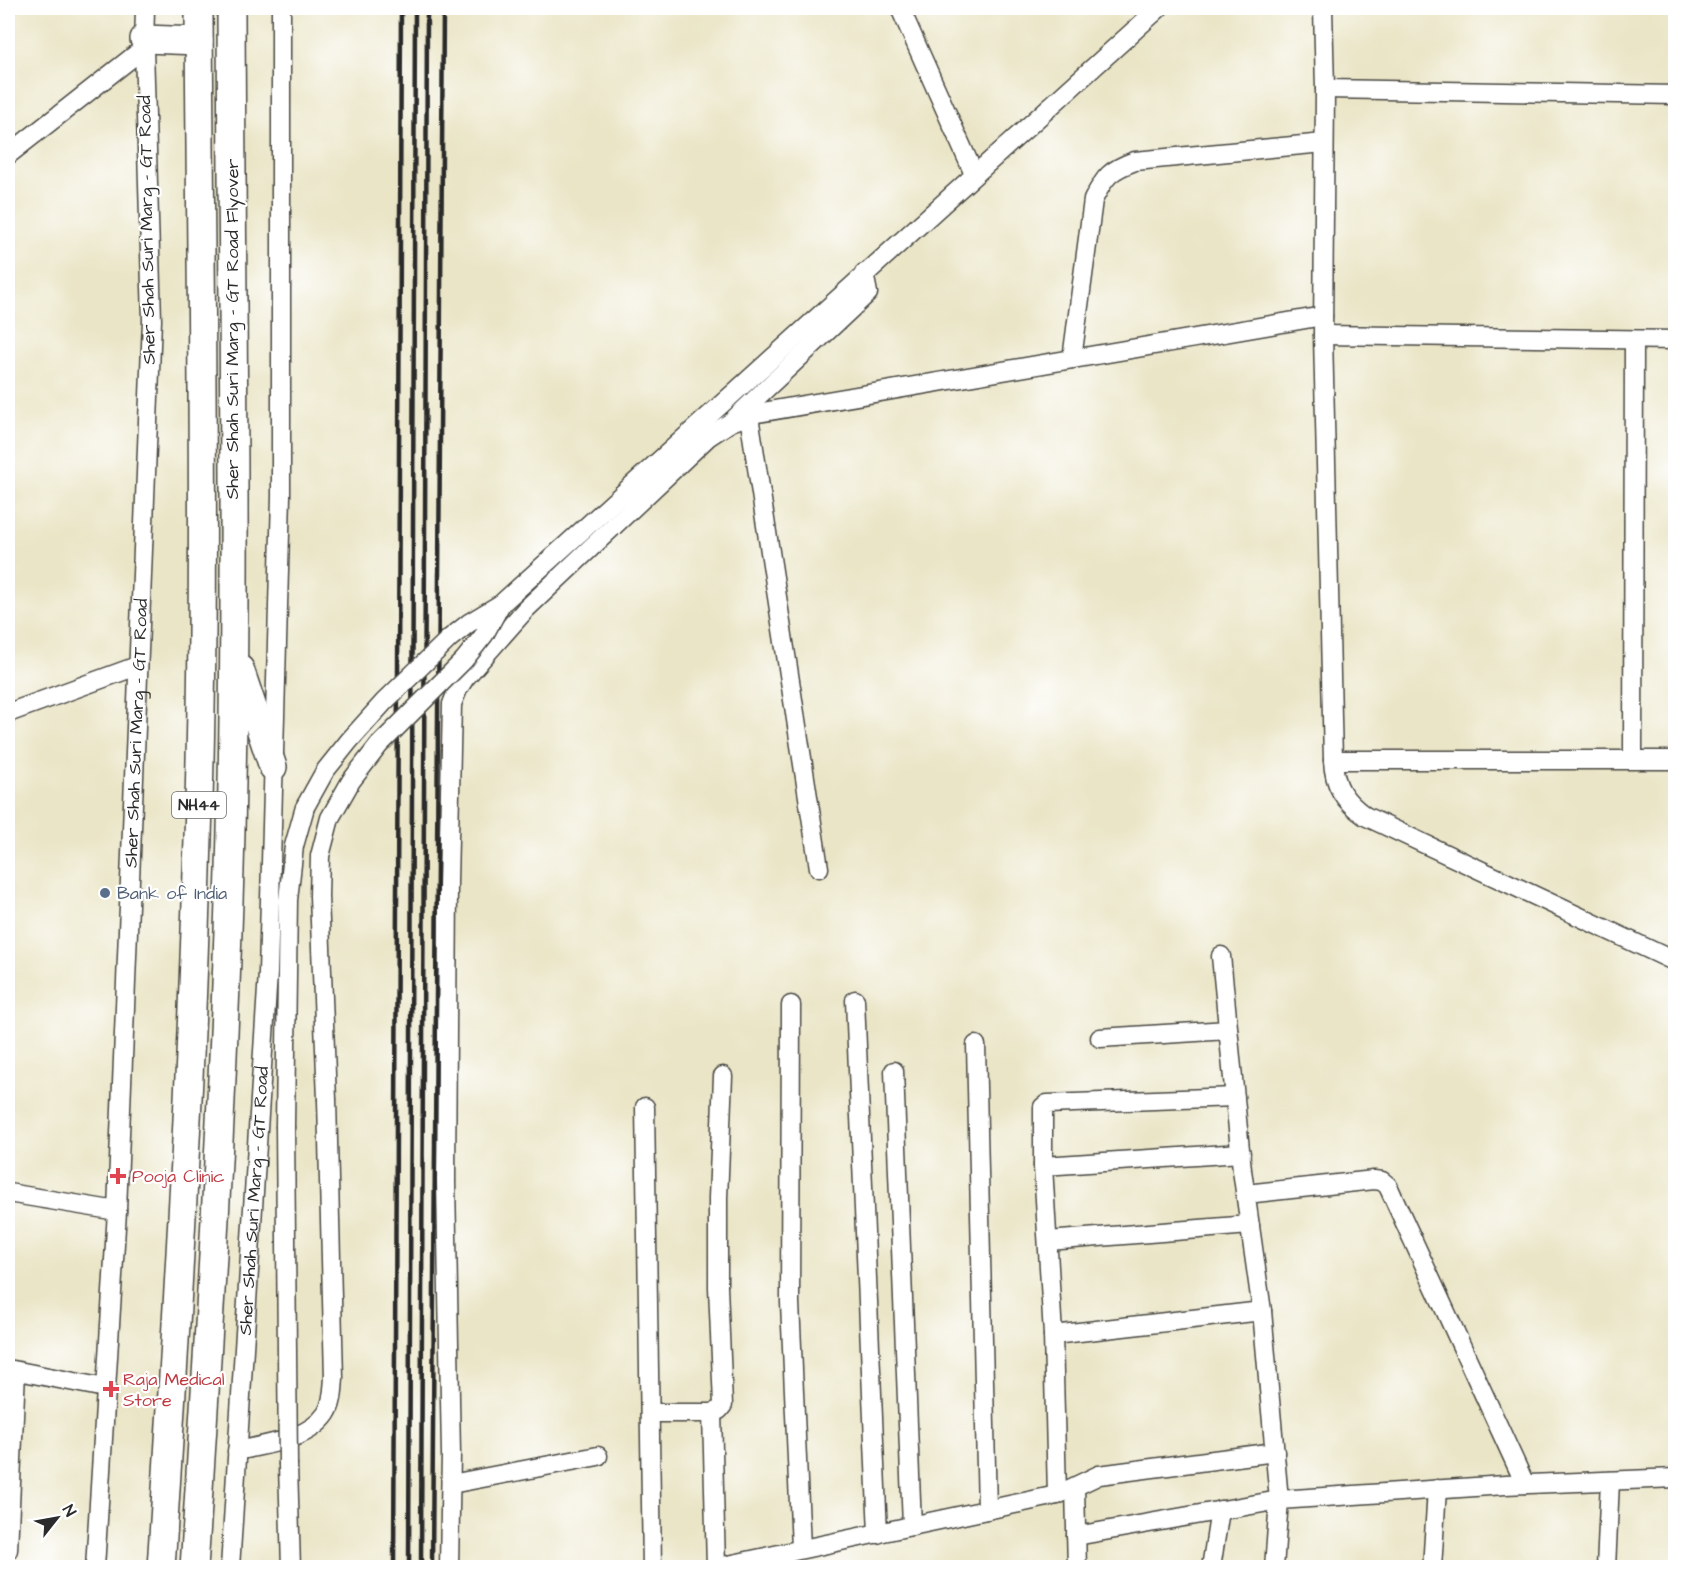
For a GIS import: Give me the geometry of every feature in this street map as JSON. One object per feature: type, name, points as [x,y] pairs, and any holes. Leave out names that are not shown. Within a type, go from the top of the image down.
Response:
[{"type":"highway","name":"NH44","points":[[161,1568],[188,1108],[198,847],[202,634],[199,8]]},
{"type":"highway","name":"Sher Shah Suri Marg - GT Road Flyover","points":[[231,8],[234,651]]},
{"type":"highway","points":[[144,44],[199,41]]},
{"type":"highway","points":[[234,651],[273,767]]},
{"type":"highway","name":"Sher Shah Suri Marg - GT Road","points":[[194,1568],[220,1109],[230,871],[234,651]]},
{"type":"street","name":"Sher Shah Suri Marg - GT Road","points":[[94,1568],[117,1212],[152,320],[144,44],[145,8]]},
{"type":"street","name":"Sher Shah Suri Marg - GT Road","points":[[230,1568],[268,974],[280,496],[281,8]]},
{"type":"street","points":[[900,8],[974,174]]},
{"type":"street","points":[[291,1568],[285,1126],[288,900],[294,846],[306,807],[325,771],[384,702],[450,638],[469,623],[501,604],[1159,8]]},
{"type":"street","points":[[1323,8],[1325,89],[1323,335],[1334,775],[1344,798],[1365,816],[1676,962]]},
{"type":"street","points":[[8,155],[144,44]]},
{"type":"street","points":[[1325,89],[1676,95]]},
{"type":"street","points":[[1072,359],[1093,200],[1102,183],[1115,168],[1135,160],[1324,143]]},
{"type":"street","points":[[449,1568],[451,1484],[446,1181],[452,704],[465,678],[526,609],[708,437],[731,422],[868,293],[864,273]]},
{"type":"street","points":[[731,422],[749,416],[1323,316]]},
{"type":"street","points":[[1323,335],[1676,340]]},
{"type":"street","points":[[1633,759],[1634,340]]},
{"type":"street","points":[[749,416],[819,868]]},
{"type":"street","points":[[237,1451],[305,1432],[326,1414],[332,1399],[334,1378],[327,1100],[319,896],[320,856],[330,818],[351,781],[379,745],[464,660],[484,635],[501,604]]},
{"type":"street","points":[[8,713],[137,666]]},
{"type":"street","points":[[1333,760],[1676,760]]},
{"type":"street","points":[[1221,956],[1240,1153],[1262,1311],[1275,1452],[1279,1500],[1274,1568]]},
{"type":"street","points":[[855,1000],[878,1534]]},
{"type":"street","points":[[791,1005],[790,1303],[801,1548]]},
{"type":"street","points":[[1100,1038],[1228,1030]]},
{"type":"street","points":[[976,1045],[987,1510]]},
{"type":"street","points":[[894,1071],[912,1526]]},
{"type":"street","points":[[650,1413],[712,1413],[723,1405],[718,1287],[718,1198],[723,1076]]},
{"type":"street","points":[[1057,1495],[1053,1335],[1043,1166],[1043,1110],[1047,1104],[1235,1097]]},
{"type":"street","points":[[645,1107],[652,1568]]},
{"type":"street","points":[[1043,1166],[1240,1153]]},
{"type":"street","points":[[1246,1194],[1374,1180],[1382,1181],[1388,1186],[1525,1484]]},
{"type":"street","points":[[8,1193],[117,1212]]},
{"type":"street","points":[[1048,1241],[1250,1225]]},
{"type":"street","points":[[1053,1335],[1262,1311]]},
{"type":"street","points":[[8,1550],[12,1370],[105,1388]]},
{"type":"street","points":[[712,1413],[715,1567],[1057,1495],[1090,1479],[1109,1474],[1275,1452]]},
{"type":"street","points":[[451,1484],[598,1456]]},
{"type":"street","points":[[1076,1536],[1279,1500],[1525,1484],[1676,1478]]},
{"type":"street","points":[[1606,1568],[1610,1481]]},
{"type":"street","points":[[1075,1488],[1077,1568]]},
{"type":"street","points":[[1432,1568],[1437,1489]]},
{"type":"street","points":[[1211,1568],[1220,1510]]},
{"type":"railway","points":[[394,1568],[401,8]]},
{"type":"railway","points":[[409,1568],[415,8]]},
{"type":"railway","points":[[421,1568],[427,8]]},
{"type":"railway","points":[[432,1568],[443,8]]},
{"type":"place","name":"Bank of India","points":[[105,893]]},
{"type":"place","name":"Pooja Clinic","points":[[118,1176]]},
{"type":"place","name":"Raja Medical Store","points":[[111,1389]]}]
